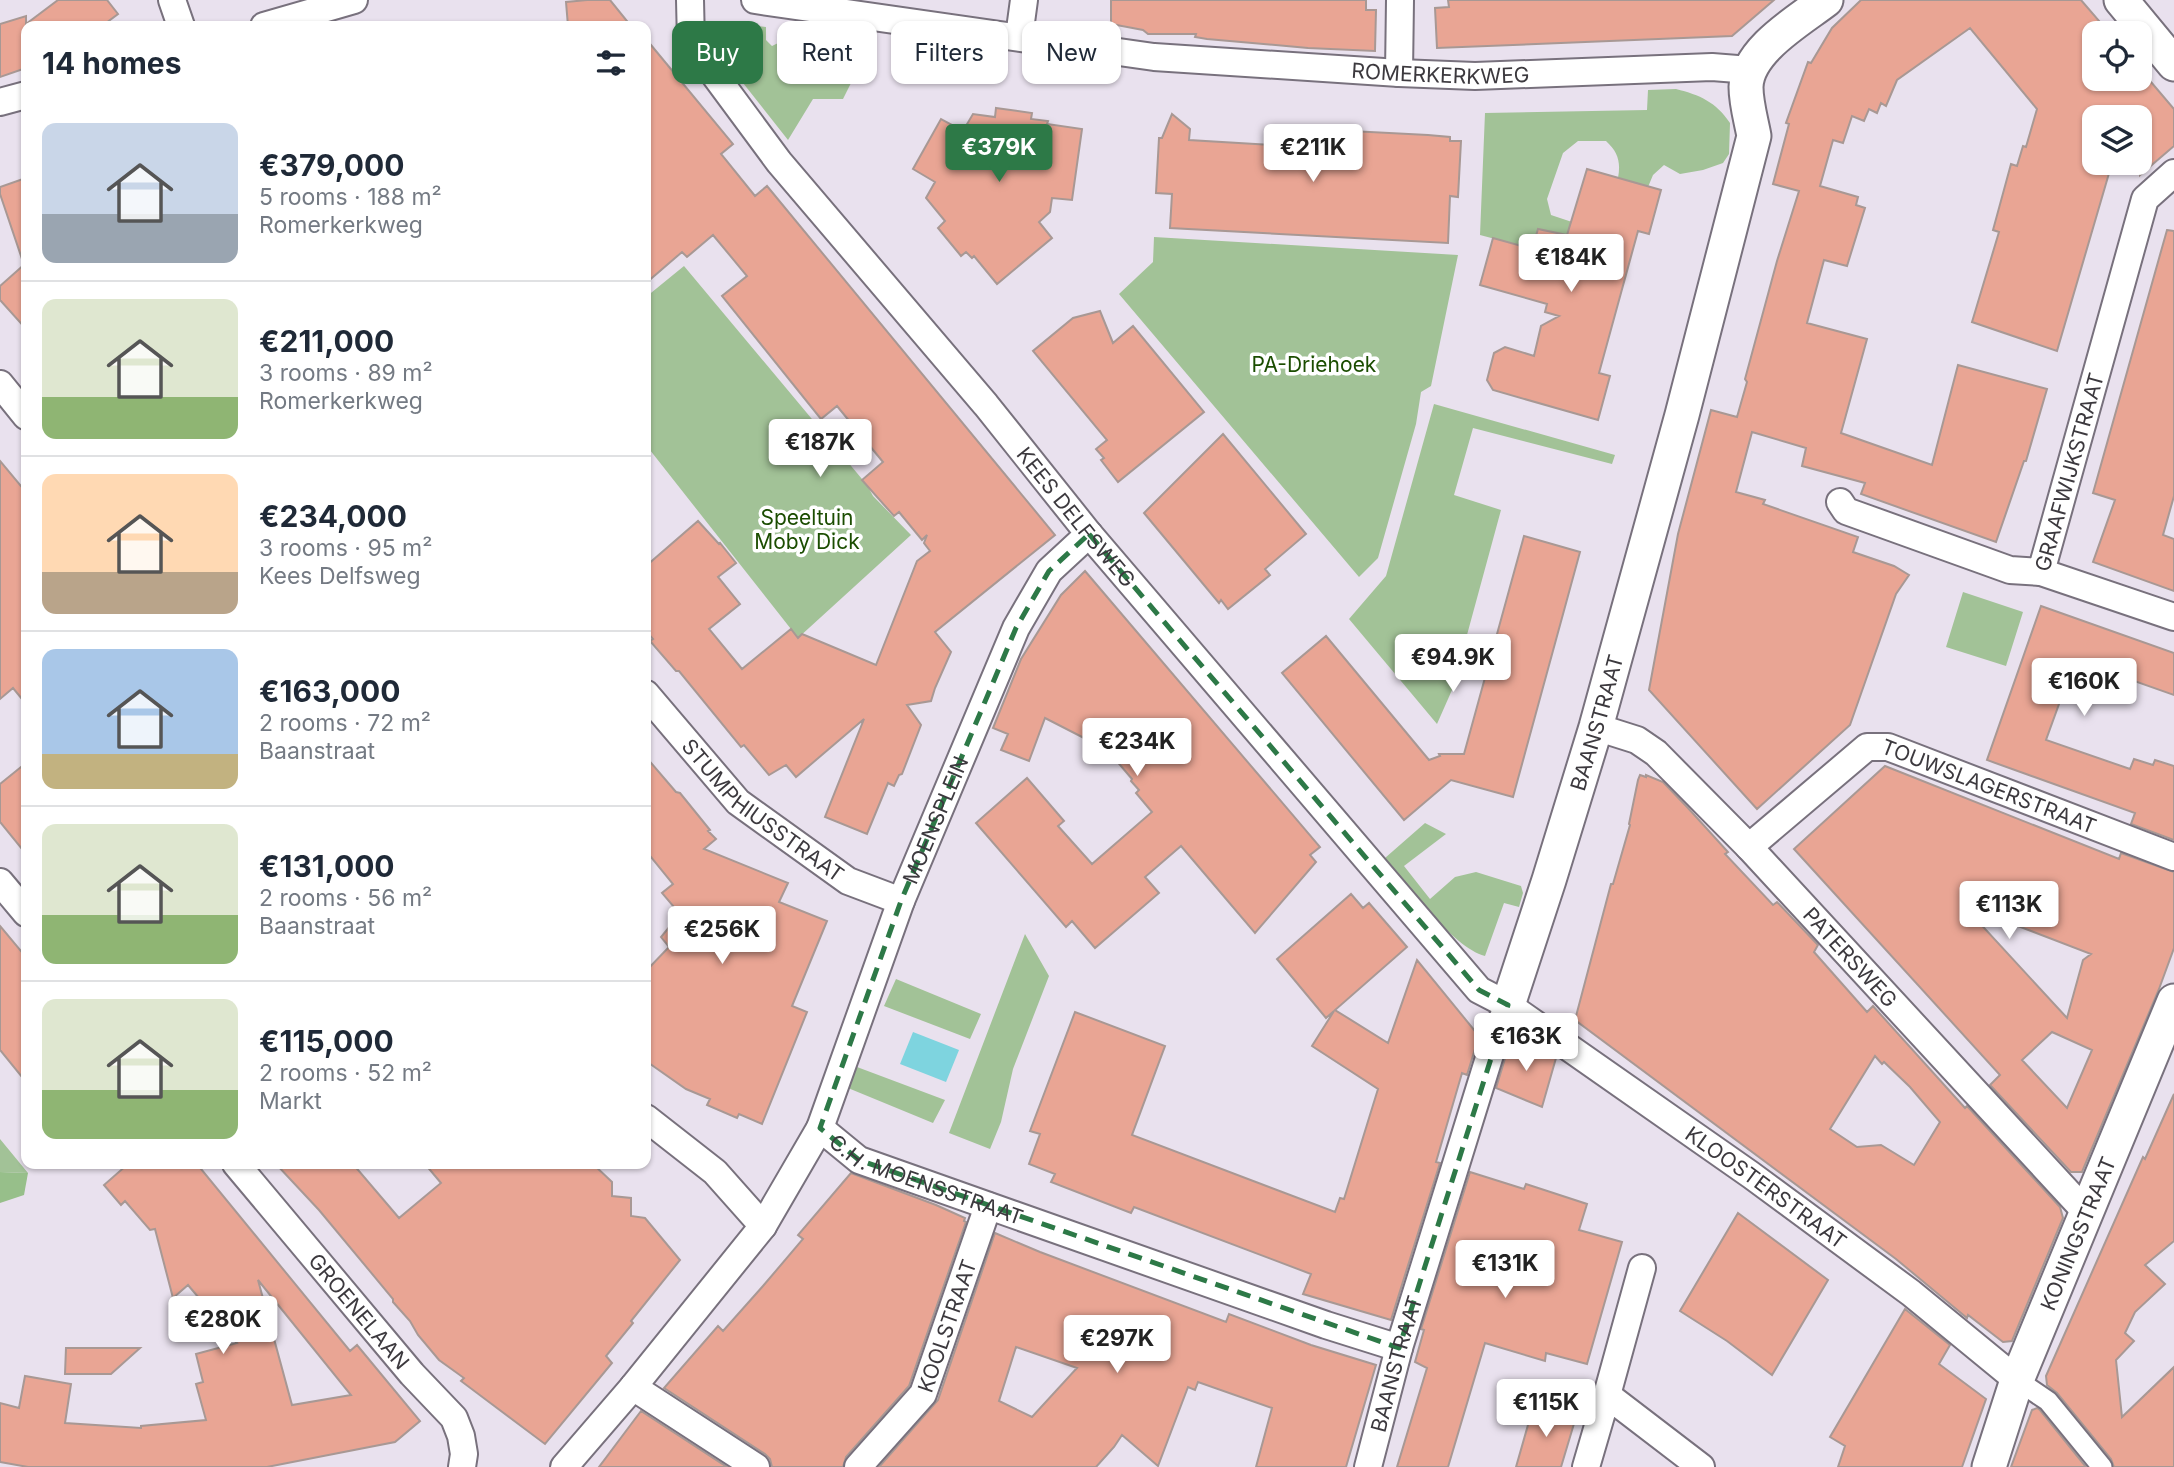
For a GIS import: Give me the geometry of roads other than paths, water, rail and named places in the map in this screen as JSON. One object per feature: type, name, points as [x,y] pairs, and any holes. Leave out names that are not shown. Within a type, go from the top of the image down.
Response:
[{"type":"street","points":[[172,0],[178,21]]},
{"type":"street","points":[[281,21],[354,0]]},
{"type":"street","name":"KEES DELFSWEG","points":[[690,0],[691,43],[779,162],[986,405],[1089,534],[1479,990],[1508,1005]]},
{"type":"street","name":"ROMERKERKWEG","points":[[755,0],[1154,57],[1475,76],[1712,67],[1750,70]]},
{"type":"street","points":[[1019,37],[1024,0]]},
{"type":"street","points":[[1399,73],[1401,0]]},
{"type":"street","points":[[1750,70],[1767,46],[1826,0]]},
{"type":"street","points":[[2121,0],[2174,64]]},
{"type":"street","name":"BAANSTRAAT","points":[[1368,1467],[1399,1348],[1497,1032],[1549,880],[1596,727],[1682,415],[1754,136],[1746,84],[1750,70]]},
{"type":"street","points":[[0,102],[21,96]]},
{"type":"street","name":"GRAAFWIJKSTRAAT","points":[[1839,502],[1846,511],[2010,570],[2041,572],[2145,199],[2174,173]]},
{"type":"street","points":[[0,384],[21,410]]},
{"type":"street","name":"MOENSPLEIN","points":[[820,1128],[901,901],[1016,628],[1049,572],[1089,534]]},
{"type":"street","points":[[2041,572],[2174,617]]},
{"type":"street","name":"STUMPHIUSSTRAAT","points":[[651,700],[738,802],[848,881],[901,901]]},
{"type":"street","name":"PATERSWEG","points":[[1596,727],[1637,740],[1656,752],[1749,847],[2086,1212]]},
{"type":"street","name":"TOUWSLAGERSTRAAT","points":[[1749,847],[1867,747],[1888,747],[2174,857]]},
{"type":"street","points":[[0,881],[21,907]]},
{"type":"street","name":"KONINGSTRAAT","points":[[1989,1467],[2017,1380],[2174,1001]]},
{"type":"street","name":"KLOOSTERSTRAAT","points":[[1508,1005],[1751,1175],[1910,1293],[2017,1380]]},
{"type":"street","points":[[651,1122],[715,1172],[763,1226]]},
{"type":"street","name":"C.H. MOENSSTRAAT","points":[[564,1467],[633,1387],[763,1226],[820,1128],[859,1160],[1326,1325],[1399,1348]]},
{"type":"street","name":"GROENELAAN","points":[[240,1169],[412,1374],[454,1418],[464,1454],[462,1467]]},
{"type":"street","name":"KOOLSTRAAT","points":[[858,1467],[923,1394],[988,1206]]},
{"type":"street","points":[[1586,1467],[1642,1268]]},
{"type":"street","points":[[2017,1380],[2048,1401],[2102,1467]]},
{"type":"street","points":[[633,1387],[756,1467]]},
{"type":"street","points":[[1607,1395],[1701,1467]]},
{"type":"water","points":[[913,1032],[959,1050],[946,1082],[900,1064]]},
{"type":"park label","name":"PA-Driehoek","points":[[1314,364]]},
{"type":"park label","name":"Speeltuin Moby Dick","points":[[807,529]]}]
